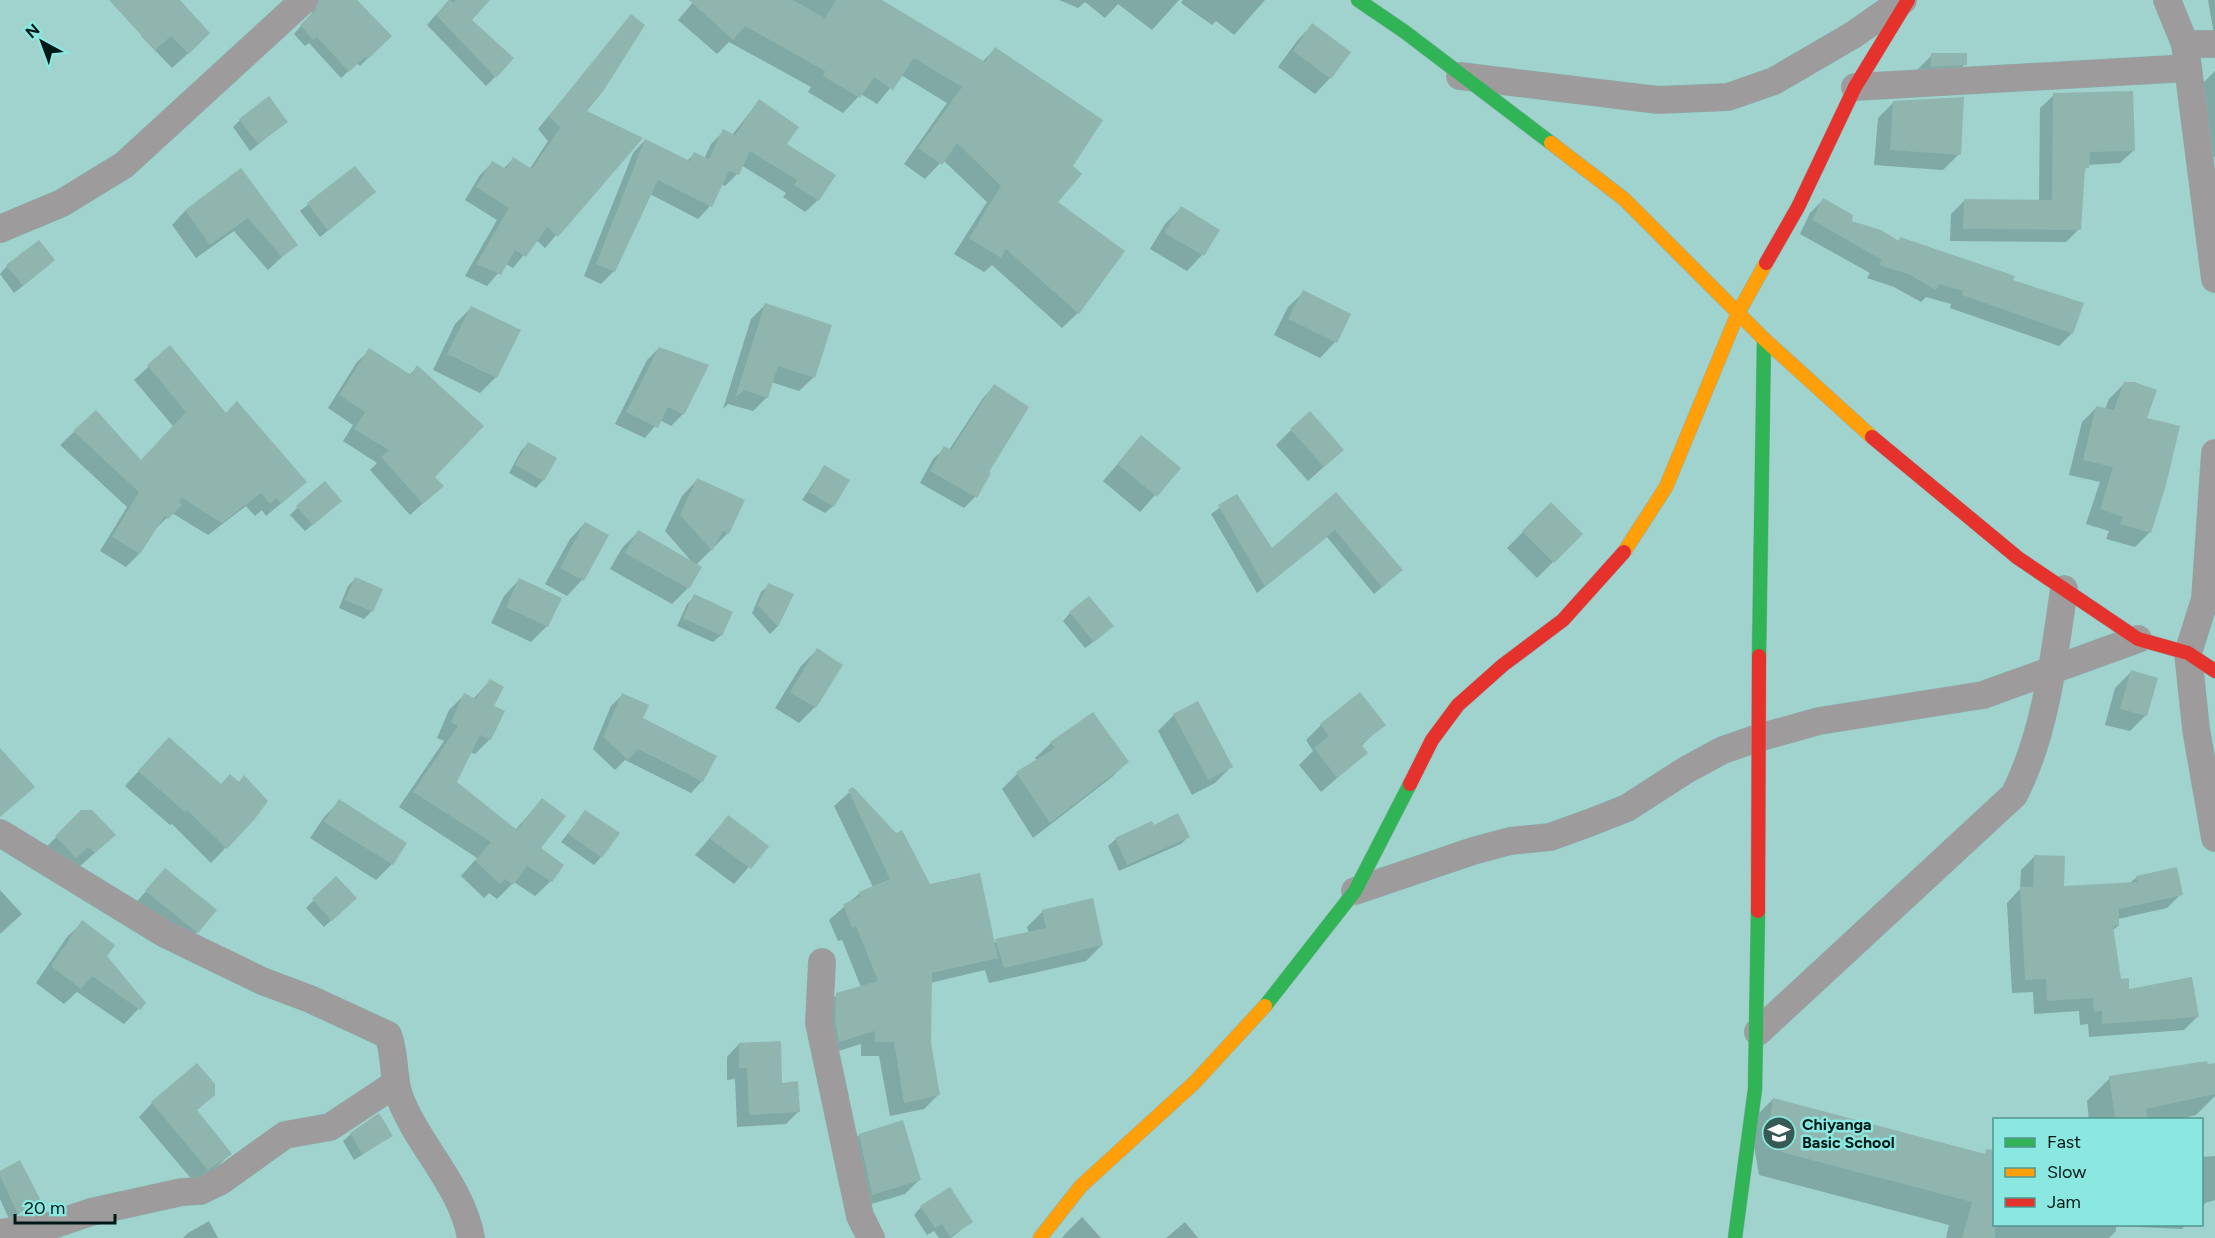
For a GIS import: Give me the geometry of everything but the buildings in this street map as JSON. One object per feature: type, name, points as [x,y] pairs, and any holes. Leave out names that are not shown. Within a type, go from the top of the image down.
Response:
[{"type":"street","points":[[0,229],[54,208],[124,165],[304,0]]},
{"type":"street","points":[[1358,0],[1624,199],[1764,339],[1871,436],[2018,558],[2138,639],[2188,653],[2215,671]]},
{"type":"street","points":[[1460,76],[1658,100],[1728,97],[1774,81],[1852,35],[1903,0]]},
{"type":"street","points":[[1040,1238],[1081,1186],[1194,1083],[1256,1018],[1355,891],[1432,740],[1458,705],[1503,664],[1563,620],[1625,550],[1666,488],[1738,313],[1798,207],[1855,87],[1908,0]]},
{"type":"street","points":[[2167,0],[2186,56],[2215,279]]},
{"type":"street","points":[[1855,87],[2186,56],[2215,44]]},
{"type":"street","points":[[1735,1238],[1755,1089],[1758,1032],[1758,738],[1764,339]]},
{"type":"street","points":[[2215,453],[2210,595],[2188,653],[2196,729],[2215,838]]},
{"type":"street","points":[[1758,1032],[2014,795],[2023,777],[2052,669],[2064,589]]},
{"type":"street","points":[[1355,891],[1473,851],[1510,842],[1550,837],[1589,823],[1627,808],[1686,770],[1723,750],[1758,738],[1819,721],[1983,695],[2138,639]]},
{"type":"street","points":[[0,833],[165,934],[262,981],[310,999],[388,1035],[393,1050],[395,1084],[414,1128],[460,1203],[471,1238]]},
{"type":"street","points":[[822,962],[819,1023],[860,1216],[871,1238]]},
{"type":"street","points":[[0,1233],[53,1225],[91,1212],[182,1192],[200,1191],[221,1181],[285,1135],[330,1127],[395,1084]]},
{"type":"traffic: fast","points":[[1358,0],[1405,32],[1551,143]]},
{"type":"traffic: fast","points":[[1759,656],[1764,339]]},
{"type":"traffic: fast","points":[[1265,1006],[1355,891],[1410,784]]},
{"type":"traffic: fast","points":[[1735,1238],[1755,1089],[1758,911]]},
{"type":"traffic: slow","points":[[1551,143],[1624,199],[1764,339],[1872,437]]},
{"type":"traffic: slow","points":[[1624,552],[1666,487],[1738,313],[1766,263]]},
{"type":"traffic: slow","points":[[1040,1238],[1081,1186],[1194,1083],[1265,1006]]},
{"type":"traffic: jam","points":[[1766,263],[1798,207],[1855,87],[1908,0]]},
{"type":"traffic: jam","points":[[1872,437],[2018,558],[2138,639],[2188,653],[2215,671]]},
{"type":"traffic: jam","points":[[1410,784],[1432,740],[1458,705],[1503,665],[1563,620],[1624,552]]},
{"type":"traffic: jam","points":[[1758,911],[1759,656]]},
{"type":"place","name":"Chiyanga Basic School","points":[[1779,1133]]}]
